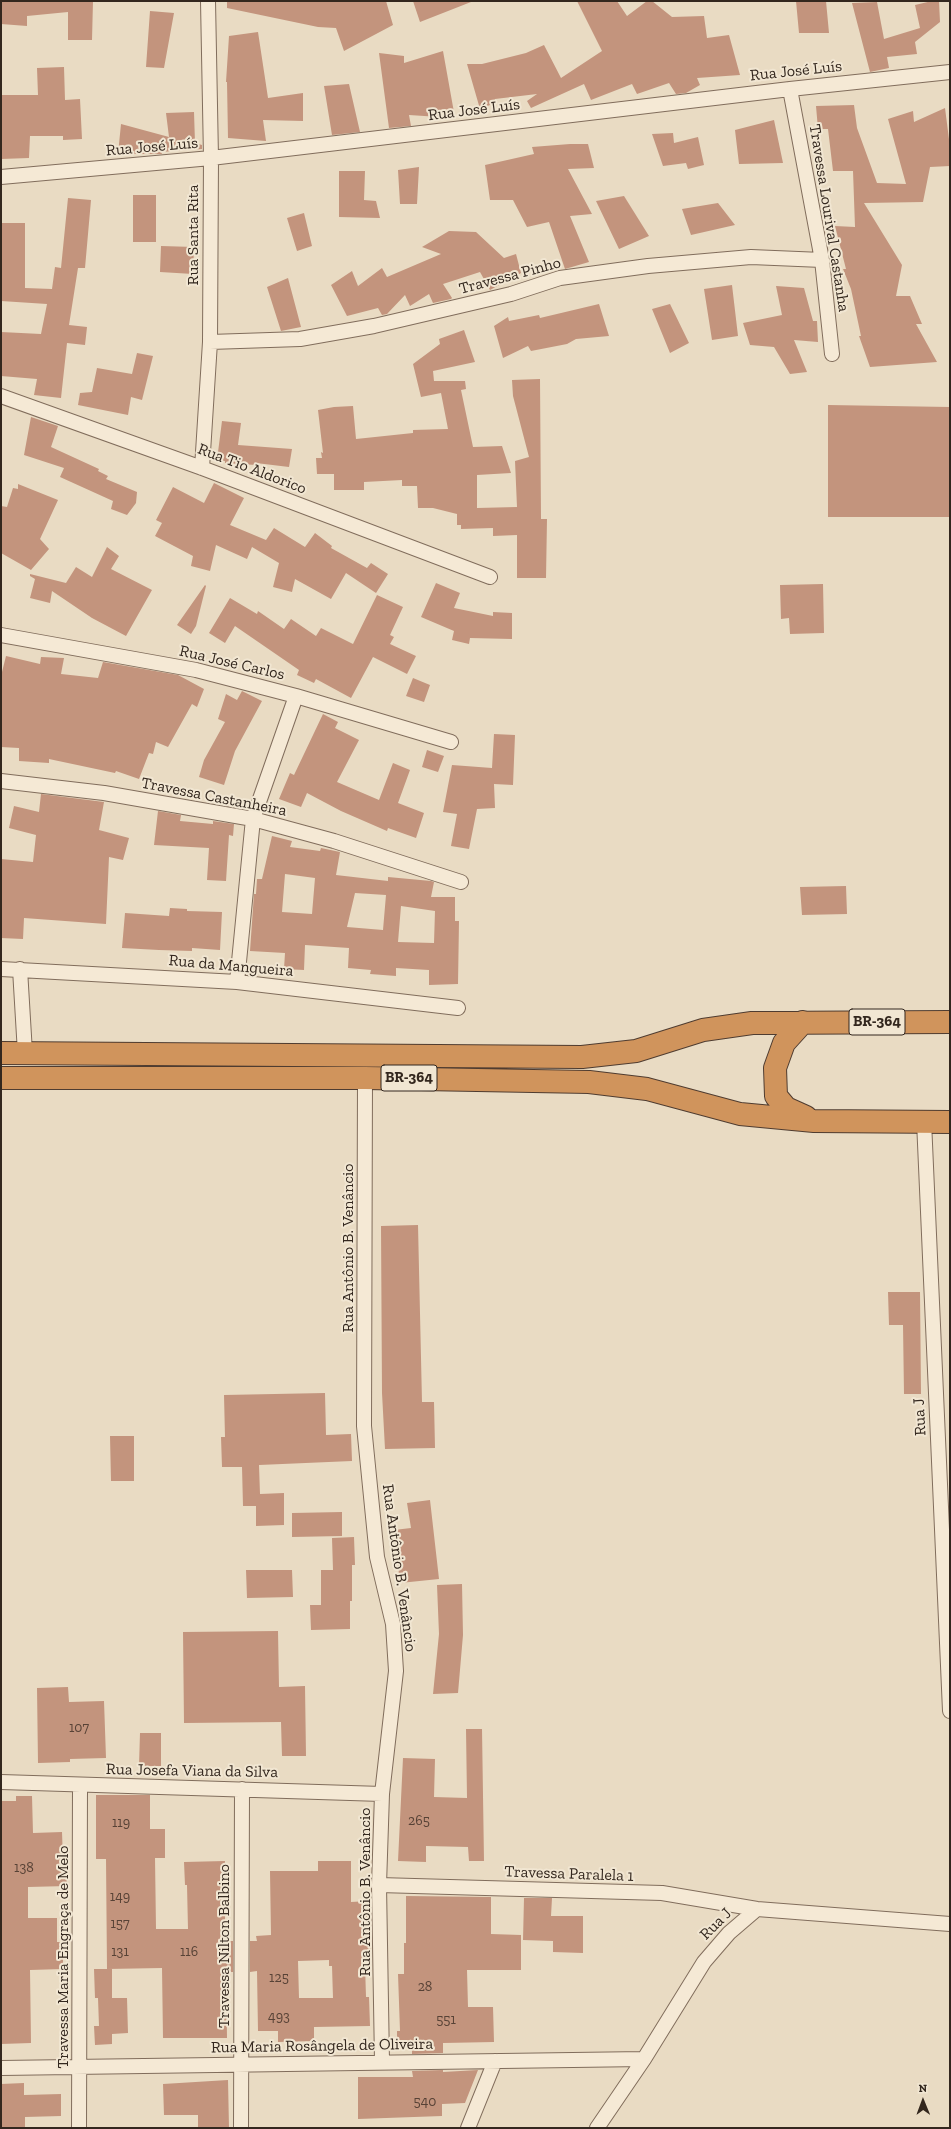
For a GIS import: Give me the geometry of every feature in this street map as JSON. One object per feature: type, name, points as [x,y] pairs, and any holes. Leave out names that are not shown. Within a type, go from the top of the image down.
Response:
[{"type":"highway","points":[[803,1022],[784,1043],[778,1056],[775,1068],[776,1096],[786,1108],[814,1121]]},
{"type":"highway","name":"BR-364","points":[[1,1053],[582,1057],[636,1051],[703,1030],[752,1023],[950,1022]]},
{"type":"highway","name":"BR-364","points":[[1,1078],[365,1078],[589,1082],[647,1089],[740,1114],[814,1121],[950,1122]]},
{"type":"street","name":"Rua Santa Rita","points":[[202,468],[210,342],[211,158],[208,1]]},
{"type":"street","name":"Rua José Luís","points":[[1,177],[211,158],[790,89],[950,72]]},
{"type":"street","name":"Travessa Lourival Castanha","points":[[790,89],[822,260],[832,354]]},
{"type":"street","name":"Travessa Pinho","points":[[210,342],[300,339],[374,326],[511,294],[560,278],[603,272],[648,266],[752,257],[822,260]]},
{"type":"street","name":"Rua Tio Aldorico","points":[[1,396],[202,468],[490,577]]},
{"type":"street","name":"Rua José Carlos","points":[[1,635],[196,670],[296,696],[451,742]]},
{"type":"street","points":[[237,982],[253,819],[296,696]]},
{"type":"street","name":"Travessa Castanheira","points":[[1,781],[104,793],[253,819],[334,841],[461,882]]},
{"type":"street","name":"Rua da Mangueira","points":[[1,969],[237,982],[458,1008]]},
{"type":"street","points":[[20,969],[25,1053]]},
{"type":"street","name":"Rua Antônio B. Venâncio","points":[[365,1078],[364,1426],[377,1557],[393,1624],[396,1671],[382,1794],[379,1885],[382,2062]]},
{"type":"street","name":"Rua J","points":[[924,1122],[950,1711]]},
{"type":"street","name":"Rua Josefa Viana da Silva","points":[[1,1782],[80,1786],[242,1789],[382,1794]]},
{"type":"street","name":"Travessa Maria Engraça de Melo","points":[[79,2128],[80,1786]]},
{"type":"street","name":"Travessa Nilton Balbino","points":[[241,2128],[242,1789]]},
{"type":"street","name":"Travessa Paralela 1","points":[[379,1885],[662,1893],[757,1909]]},
{"type":"street","name":"Rua J","points":[[597,2128],[644,2059],[704,1962],[729,1933],[757,1909],[950,1924]]},
{"type":"street","name":"Rua Maria Rosângela de Oliveira","points":[[1,2068],[644,2059]]},
{"type":"street","points":[[468,2128],[494,2061]]},
{"type":"building","points":[[1,1],[93,1],[92,40],[68,40],[68,12],[27,16],[27,26],[1,24]]},
{"type":"building","points":[[227,1],[386,1],[393,25],[344,51],[336,28],[318,27],[227,8]]},
{"type":"building","points":[[413,1],[471,1],[471,2],[420,22]]},
{"type":"building","points":[[577,1],[617,1],[627,16],[647,1],[652,1],[672,17],[704,16],[707,38],[729,35],[740,75],[697,78],[700,85],[686,93],[676,94],[669,83],[637,94],[632,84],[591,100],[584,84],[531,108],[527,101],[537,94],[495,99],[495,103],[480,109],[467,64],[482,64],[526,53],[544,45],[561,78],[602,51]]},
{"type":"building","points":[[796,1],[826,1],[829,33],[799,33]]},
{"type":"building","points":[[939,1],[940,22],[915,42],[917,54],[887,57],[889,68],[870,72],[852,3],[877,2],[884,39],[920,28],[915,5]]},
{"type":"building","points":[[150,11],[174,13],[164,68],[146,67]]},
{"type":"building","points":[[258,32],[268,98],[303,93],[303,121],[263,120],[266,141],[228,138],[226,82],[229,36]]},
{"type":"building","points":[[443,51],[455,118],[409,115],[411,126],[389,128],[379,53],[404,56],[404,63]]},
{"type":"building","points":[[64,67],[65,100],[80,99],[82,139],[63,140],[63,136],[30,136],[29,158],[1,159],[1,95],[38,95],[37,68]]},
{"type":"building","points":[[349,84],[360,132],[332,135],[324,86]]},
{"type":"building","points":[[854,105],[857,128],[877,183],[906,184],[888,119],[913,111],[914,122],[945,108],[950,147],[950,166],[930,167],[923,202],[864,203],[902,265],[896,296],[910,296],[922,324],[916,324],[937,362],[870,367],[859,336],[861,336],[851,289],[843,269],[846,269],[835,226],[855,227],[853,171],[833,171],[828,129],[818,129],[816,106]]},
{"type":"building","points":[[194,112],[195,143],[202,145],[202,149],[161,152],[162,154],[118,154],[121,124],[169,137],[166,113]]},
{"type":"building","points":[[774,120],[783,163],[739,164],[735,130]]},
{"type":"building","points":[[673,133],[674,143],[698,137],[704,165],[688,169],[686,163],[663,166],[652,134]]},
{"type":"building","points":[[588,144],[594,168],[568,169],[592,214],[570,216],[589,262],[565,269],[549,222],[527,227],[513,200],[490,200],[485,165],[534,154],[532,147]]},
{"type":"building","points":[[419,167],[417,204],[400,204],[398,170]]},
{"type":"building","points":[[339,171],[365,171],[364,200],[376,201],[380,218],[339,217]]},
{"type":"building","points":[[133,195],[156,195],[156,242],[133,242]]},
{"type":"building","points":[[624,196],[649,236],[619,249],[596,201]]},
{"type":"building","points":[[68,198],[91,200],[85,268],[78,268],[69,325],[87,327],[85,345],[67,343],[61,398],[34,395],[37,379],[1,376],[1,332],[41,334],[47,304],[1,301],[1,223],[25,223],[25,288],[52,289],[55,267],[61,268]]},
{"type":"building","points":[[718,203],[735,225],[691,235],[682,209]]},
{"type":"building","points":[[304,213],[312,246],[297,251],[287,218]]},
{"type":"building","points":[[449,231],[476,232],[504,258],[516,254],[521,273],[490,290],[480,272],[443,284],[452,298],[451,299],[433,303],[429,294],[410,306],[405,295],[387,314],[382,315],[378,308],[347,316],[331,285],[352,271],[358,286],[382,268],[387,277],[441,254],[422,247]]},
{"type":"building","points":[[161,246],[194,247],[193,274],[160,272]]},
{"type":"building","points":[[288,278],[301,327],[281,331],[267,287]]},
{"type":"building","points":[[732,285],[738,336],[712,340],[704,289]]},
{"type":"building","points":[[776,286],[804,288],[813,321],[817,321],[818,342],[794,340],[807,372],[790,374],[774,347],[750,345],[743,323],[782,315]]},
{"type":"building","points":[[599,304],[609,336],[576,339],[567,344],[531,351],[528,346],[503,358],[494,326],[508,317],[509,321],[539,315],[540,318]]},
{"type":"building","points":[[670,304],[689,343],[670,353],[652,309]]},
{"type":"building","points":[[464,330],[475,362],[433,371],[434,381],[465,381],[466,389],[461,390],[473,447],[502,446],[511,473],[477,475],[477,508],[517,507],[515,461],[529,457],[513,396],[512,380],[540,379],[541,519],[547,519],[546,578],[517,578],[517,535],[493,536],[493,528],[461,529],[461,525],[457,525],[457,514],[433,508],[418,508],[417,486],[402,486],[402,480],[364,482],[364,490],[334,490],[334,474],[317,474],[316,458],[322,458],[321,452],[323,453],[318,410],[353,406],[356,439],[413,433],[413,430],[448,429],[441,393],[421,397],[413,364],[440,344],[439,339]]},
{"type":"building","points":[[137,353],[153,356],[142,400],[131,397],[128,415],[78,405],[80,393],[92,392],[97,368],[132,374]]},
{"type":"building","points":[[828,405],[950,407],[950,517],[828,517]]},
{"type":"building","points":[[31,417],[58,426],[51,447],[99,469],[98,471],[108,476],[106,479],[137,492],[136,503],[127,515],[111,509],[113,501],[60,477],[64,468],[24,455]]},
{"type":"building","points":[[222,421],[241,423],[238,445],[292,449],[289,467],[256,463],[256,465],[225,463],[225,461],[217,460]]},
{"type":"building","points":[[214,483],[244,498],[230,525],[266,540],[274,528],[305,547],[315,533],[332,546],[331,548],[367,568],[371,563],[388,574],[376,593],[346,573],[331,599],[295,579],[292,592],[273,587],[279,563],[252,547],[247,559],[216,545],[210,571],[191,566],[193,556],[155,536],[162,523],[156,520],[173,487],[204,503]]},
{"type":"building","points":[[18,484],[58,500],[40,539],[49,549],[31,570],[1,553],[1,506],[7,507],[13,488],[18,489]]},
{"type":"building","points":[[107,547],[119,556],[111,569],[152,590],[126,636],[92,618],[52,591],[50,603],[30,598],[35,579],[30,576],[30,574],[66,583],[76,567],[92,577]]},
{"type":"building","points":[[436,583],[460,593],[454,608],[493,616],[493,612],[512,613],[512,639],[470,638],[469,644],[452,640],[454,631],[421,617]]},
{"type":"building","points":[[823,584],[824,633],[790,634],[789,618],[781,619],[780,585]]},
{"type":"building","points":[[205,585],[196,626],[191,634],[177,625]]},
{"type":"building","points":[[377,595],[403,607],[390,635],[394,637],[390,644],[416,656],[407,674],[373,657],[351,698],[316,679],[314,683],[297,675],[299,670],[235,626],[225,643],[209,633],[230,598],[257,614],[258,611],[284,629],[291,619],[316,636],[321,628],[353,644]]},
{"type":"building","points":[[6,656],[40,664],[41,657],[64,658],[61,674],[98,678],[103,662],[178,675],[204,689],[197,707],[192,704],[168,747],[156,742],[153,754],[149,753],[139,779],[116,771],[115,773],[49,759],[49,763],[19,761],[19,748],[1,747],[1,676]]},
{"type":"building","points":[[413,678],[430,685],[424,702],[406,696]]},
{"type":"building","points":[[242,691],[262,701],[235,751],[224,785],[199,777],[204,760],[225,722],[218,719],[226,694],[237,700]]},
{"type":"building","points":[[323,714],[338,722],[335,728],[359,740],[337,782],[379,800],[393,763],[410,770],[398,803],[424,813],[416,838],[388,828],[387,831],[341,811],[307,793],[301,807],[279,799],[290,773],[294,775]]},
{"type":"building","points":[[494,734],[515,735],[513,785],[494,784],[495,808],[477,809],[469,849],[451,846],[457,814],[443,812],[452,765],[492,768]]},
{"type":"building","points":[[427,750],[444,756],[438,772],[422,767]]},
{"type":"building","points":[[41,794],[104,802],[99,830],[129,838],[123,860],[109,857],[106,924],[24,918],[23,939],[1,938],[1,859],[33,862],[36,835],[9,828],[14,806],[39,812]]},
{"type":"building","points":[[158,811],[181,815],[180,821],[213,824],[213,821],[234,824],[233,836],[229,835],[226,881],[207,880],[209,848],[154,845]]},
{"type":"building","points":[[272,836],[292,841],[290,847],[320,851],[321,848],[340,852],[336,875],[388,881],[388,877],[434,882],[431,897],[455,897],[455,921],[459,921],[458,984],[429,985],[429,970],[396,968],[396,976],[370,974],[371,970],[348,968],[349,948],[305,945],[304,970],[284,969],[285,953],[250,951],[254,894],[256,894],[257,879],[262,879]],"holes":[[[285,874],[315,878],[312,914],[282,912]],[[355,893],[386,895],[383,930],[347,927]],[[401,906],[435,911],[434,943],[398,942]]]},
{"type":"building","points":[[846,886],[847,914],[802,915],[800,887]]},
{"type":"building","points":[[170,908],[187,909],[187,911],[222,912],[220,950],[192,948],[192,951],[122,948],[125,913],[169,916]]},
{"type":"building","points":[[418,1225],[422,1402],[434,1402],[435,1448],[385,1449],[382,1393],[381,1226]]},
{"type":"building","points":[[888,1292],[920,1292],[921,1394],[904,1394],[903,1325],[889,1325]]},
{"type":"building","points":[[325,1393],[326,1435],[351,1434],[352,1461],[259,1465],[260,1494],[284,1493],[284,1525],[256,1526],[256,1506],[243,1506],[242,1467],[222,1467],[221,1437],[225,1437],[224,1395]]},
{"type":"building","points":[[110,1436],[134,1436],[134,1481],[111,1481]]},
{"type":"building","points":[[430,1500],[439,1579],[400,1583],[394,1530],[411,1528],[407,1503]]},
{"type":"building","points":[[342,1512],[342,1536],[292,1537],[292,1513]]},
{"type":"building","points":[[354,1537],[355,1565],[352,1565],[350,1629],[311,1630],[310,1605],[321,1605],[321,1570],[333,1570],[332,1538]]},
{"type":"building","points":[[246,1570],[292,1570],[293,1597],[247,1598]]},
{"type":"building","points":[[462,1584],[463,1635],[458,1693],[433,1694],[439,1634],[437,1585]]},
{"type":"building","points":[[278,1631],[279,1687],[305,1686],[306,1756],[282,1756],[281,1722],[184,1723],[183,1632]]},
{"type":"building","points":[[68,1687],[69,1702],[104,1701],[106,1758],[70,1759],[70,1762],[38,1763],[37,1688]]},
{"type":"building","points":[[466,1729],[482,1729],[484,1861],[469,1861],[468,1847],[426,1846],[426,1862],[398,1861],[403,1758],[435,1759],[434,1797],[467,1798]]},
{"type":"building","points":[[140,1733],[161,1733],[161,1766],[139,1766]]},
{"type":"building","points":[[96,1795],[150,1795],[150,1829],[165,1829],[165,1858],[155,1858],[156,1929],[188,1929],[187,1885],[185,1885],[184,1862],[225,1861],[225,1941],[233,1941],[233,1972],[226,1972],[227,2038],[163,2038],[162,1968],[107,1969],[106,1859],[96,1859]]},
{"type":"building","points":[[16,1796],[32,1796],[33,1833],[62,1832],[63,1860],[66,1860],[67,1886],[28,1887],[28,1918],[57,1918],[57,1942],[63,1942],[63,1969],[30,1970],[31,2043],[1,2044],[1,1801],[16,1801]]},
{"type":"building","points":[[318,1861],[351,1861],[351,1902],[369,1901],[371,1965],[365,1965],[366,1997],[369,1997],[370,2026],[314,2027],[314,2041],[278,2042],[278,2031],[258,2031],[257,1971],[250,1972],[250,1941],[257,1941],[256,1936],[271,1935],[270,1871],[318,1871]],"holes":[[[329,1960],[329,1966],[332,1966],[333,1998],[299,1998],[298,1961]]]},
{"type":"building","points":[[406,1896],[491,1897],[491,1934],[521,1935],[521,1970],[467,1970],[468,2007],[493,2007],[494,2042],[443,2043],[443,2053],[412,2054],[412,2048],[397,2048],[397,2031],[400,2031],[398,1974],[404,1974],[404,1943],[406,1943]]},
{"type":"building","points":[[524,1898],[552,1898],[551,1916],[583,1916],[583,1953],[553,1952],[553,1941],[523,1940]]},
{"type":"building","points":[[94,1969],[112,1969],[112,1998],[127,1998],[128,2033],[112,2034],[112,2044],[95,2045],[94,2026],[99,2026],[98,1998],[95,1998]]},
{"type":"building","points":[[443,2070],[443,2072],[478,2070],[465,2103],[442,2104],[442,2116],[358,2119],[358,2077],[413,2077],[412,2071]]},
{"type":"building","points":[[228,2080],[229,2128],[198,2128],[198,2115],[164,2115],[163,2084]]},
{"type":"building","points":[[24,2083],[24,2095],[61,2094],[61,2116],[25,2117],[25,2128],[1,2128],[1,2084]]}]
